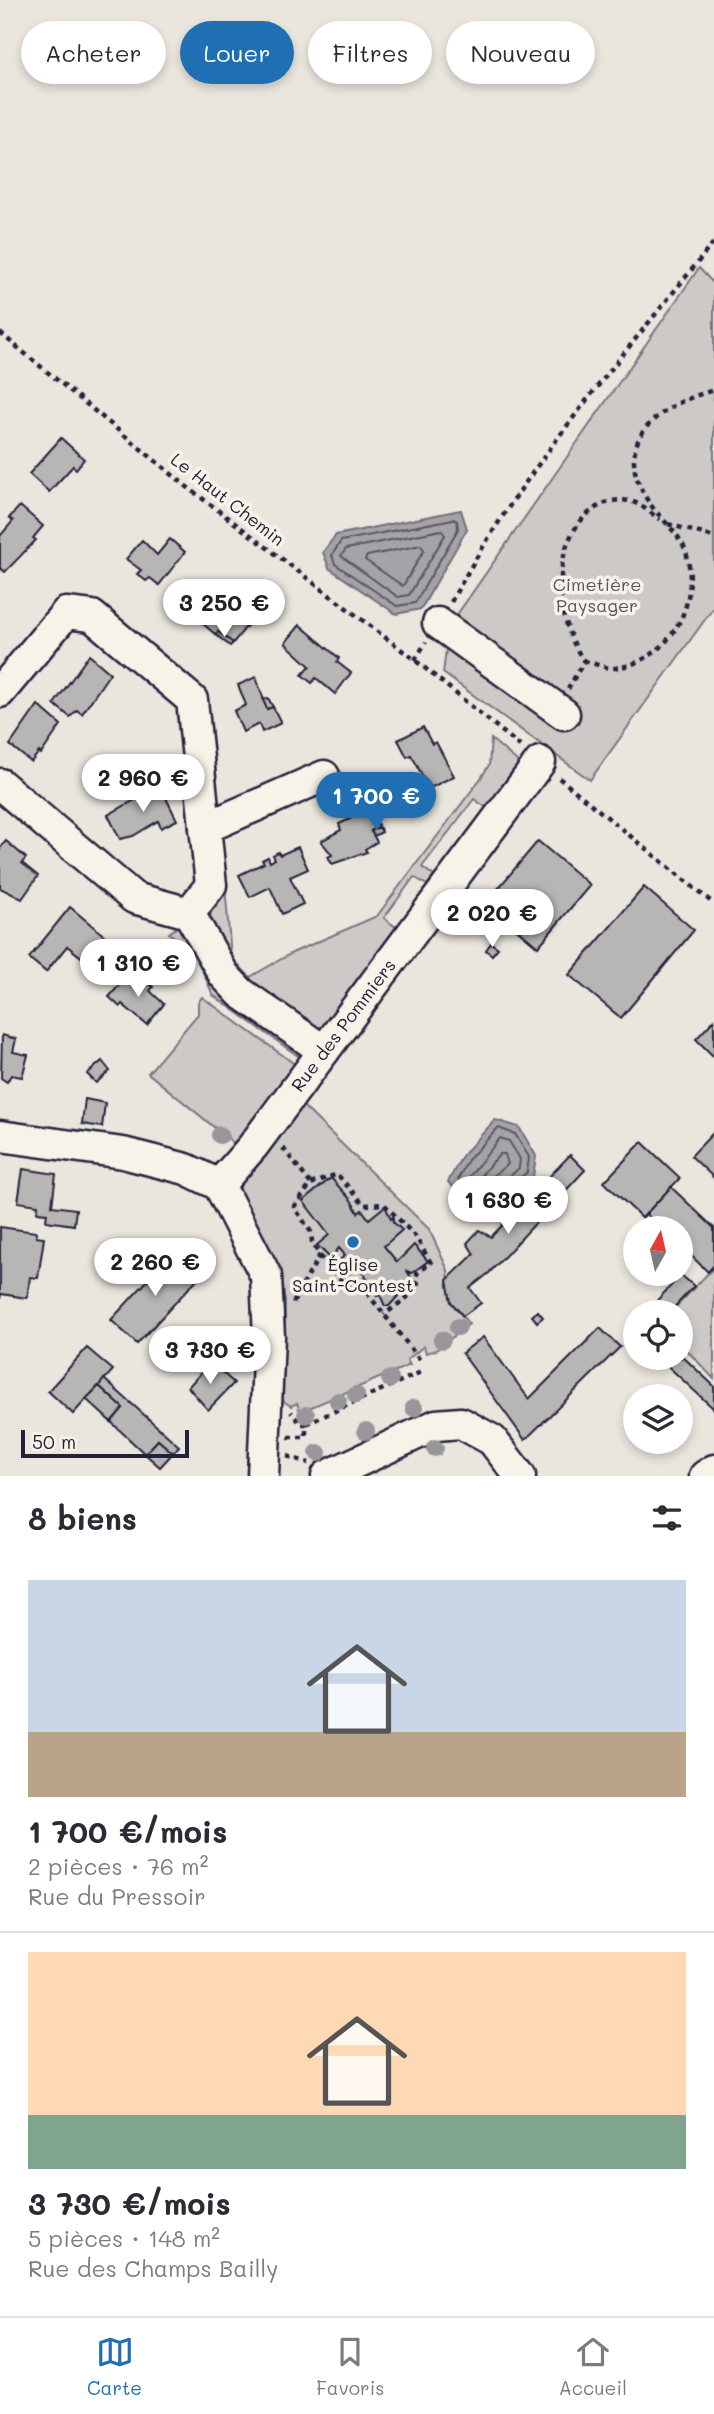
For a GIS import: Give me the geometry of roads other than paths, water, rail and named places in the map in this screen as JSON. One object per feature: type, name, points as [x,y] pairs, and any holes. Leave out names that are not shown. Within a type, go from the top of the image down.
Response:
[{"type":"street","points":[[0,692],[66,613],[93,616],[192,700],[211,885],[189,913]]},
{"type":"street","points":[[442,617],[564,714]]},
{"type":"street","name":"Rue des Pommiers","points":[[219,1185],[266,1129],[540,762]]},
{"type":"street","points":[[205,828],[324,776]]},
{"type":"street","points":[[0,784],[134,898],[189,913],[224,975],[241,993],[324,1051]]},
{"type":"street","points":[[0,1136],[123,1153],[186,1169],[219,1185],[266,1276],[270,1336],[260,1472]]},
{"type":"street","points":[[327,1476],[436,1425],[461,1423],[492,1440],[520,1476]]},
{"type":"street","points":[[705,1476],[714,1470]]},
{"type":"water","points":[[461,510],[467,529],[421,609],[396,614],[329,568],[323,552],[336,535]]},
{"type":"water","points":[[495,1120],[519,1127],[536,1156],[533,1177],[498,1209],[478,1210],[448,1182],[462,1156]]},
{"type":"place","name":"Église Saint-Contest","points":[[353,1242]]},
{"type":"park label","name":"Cimetière Paysager","points":[[597,594]]}]
